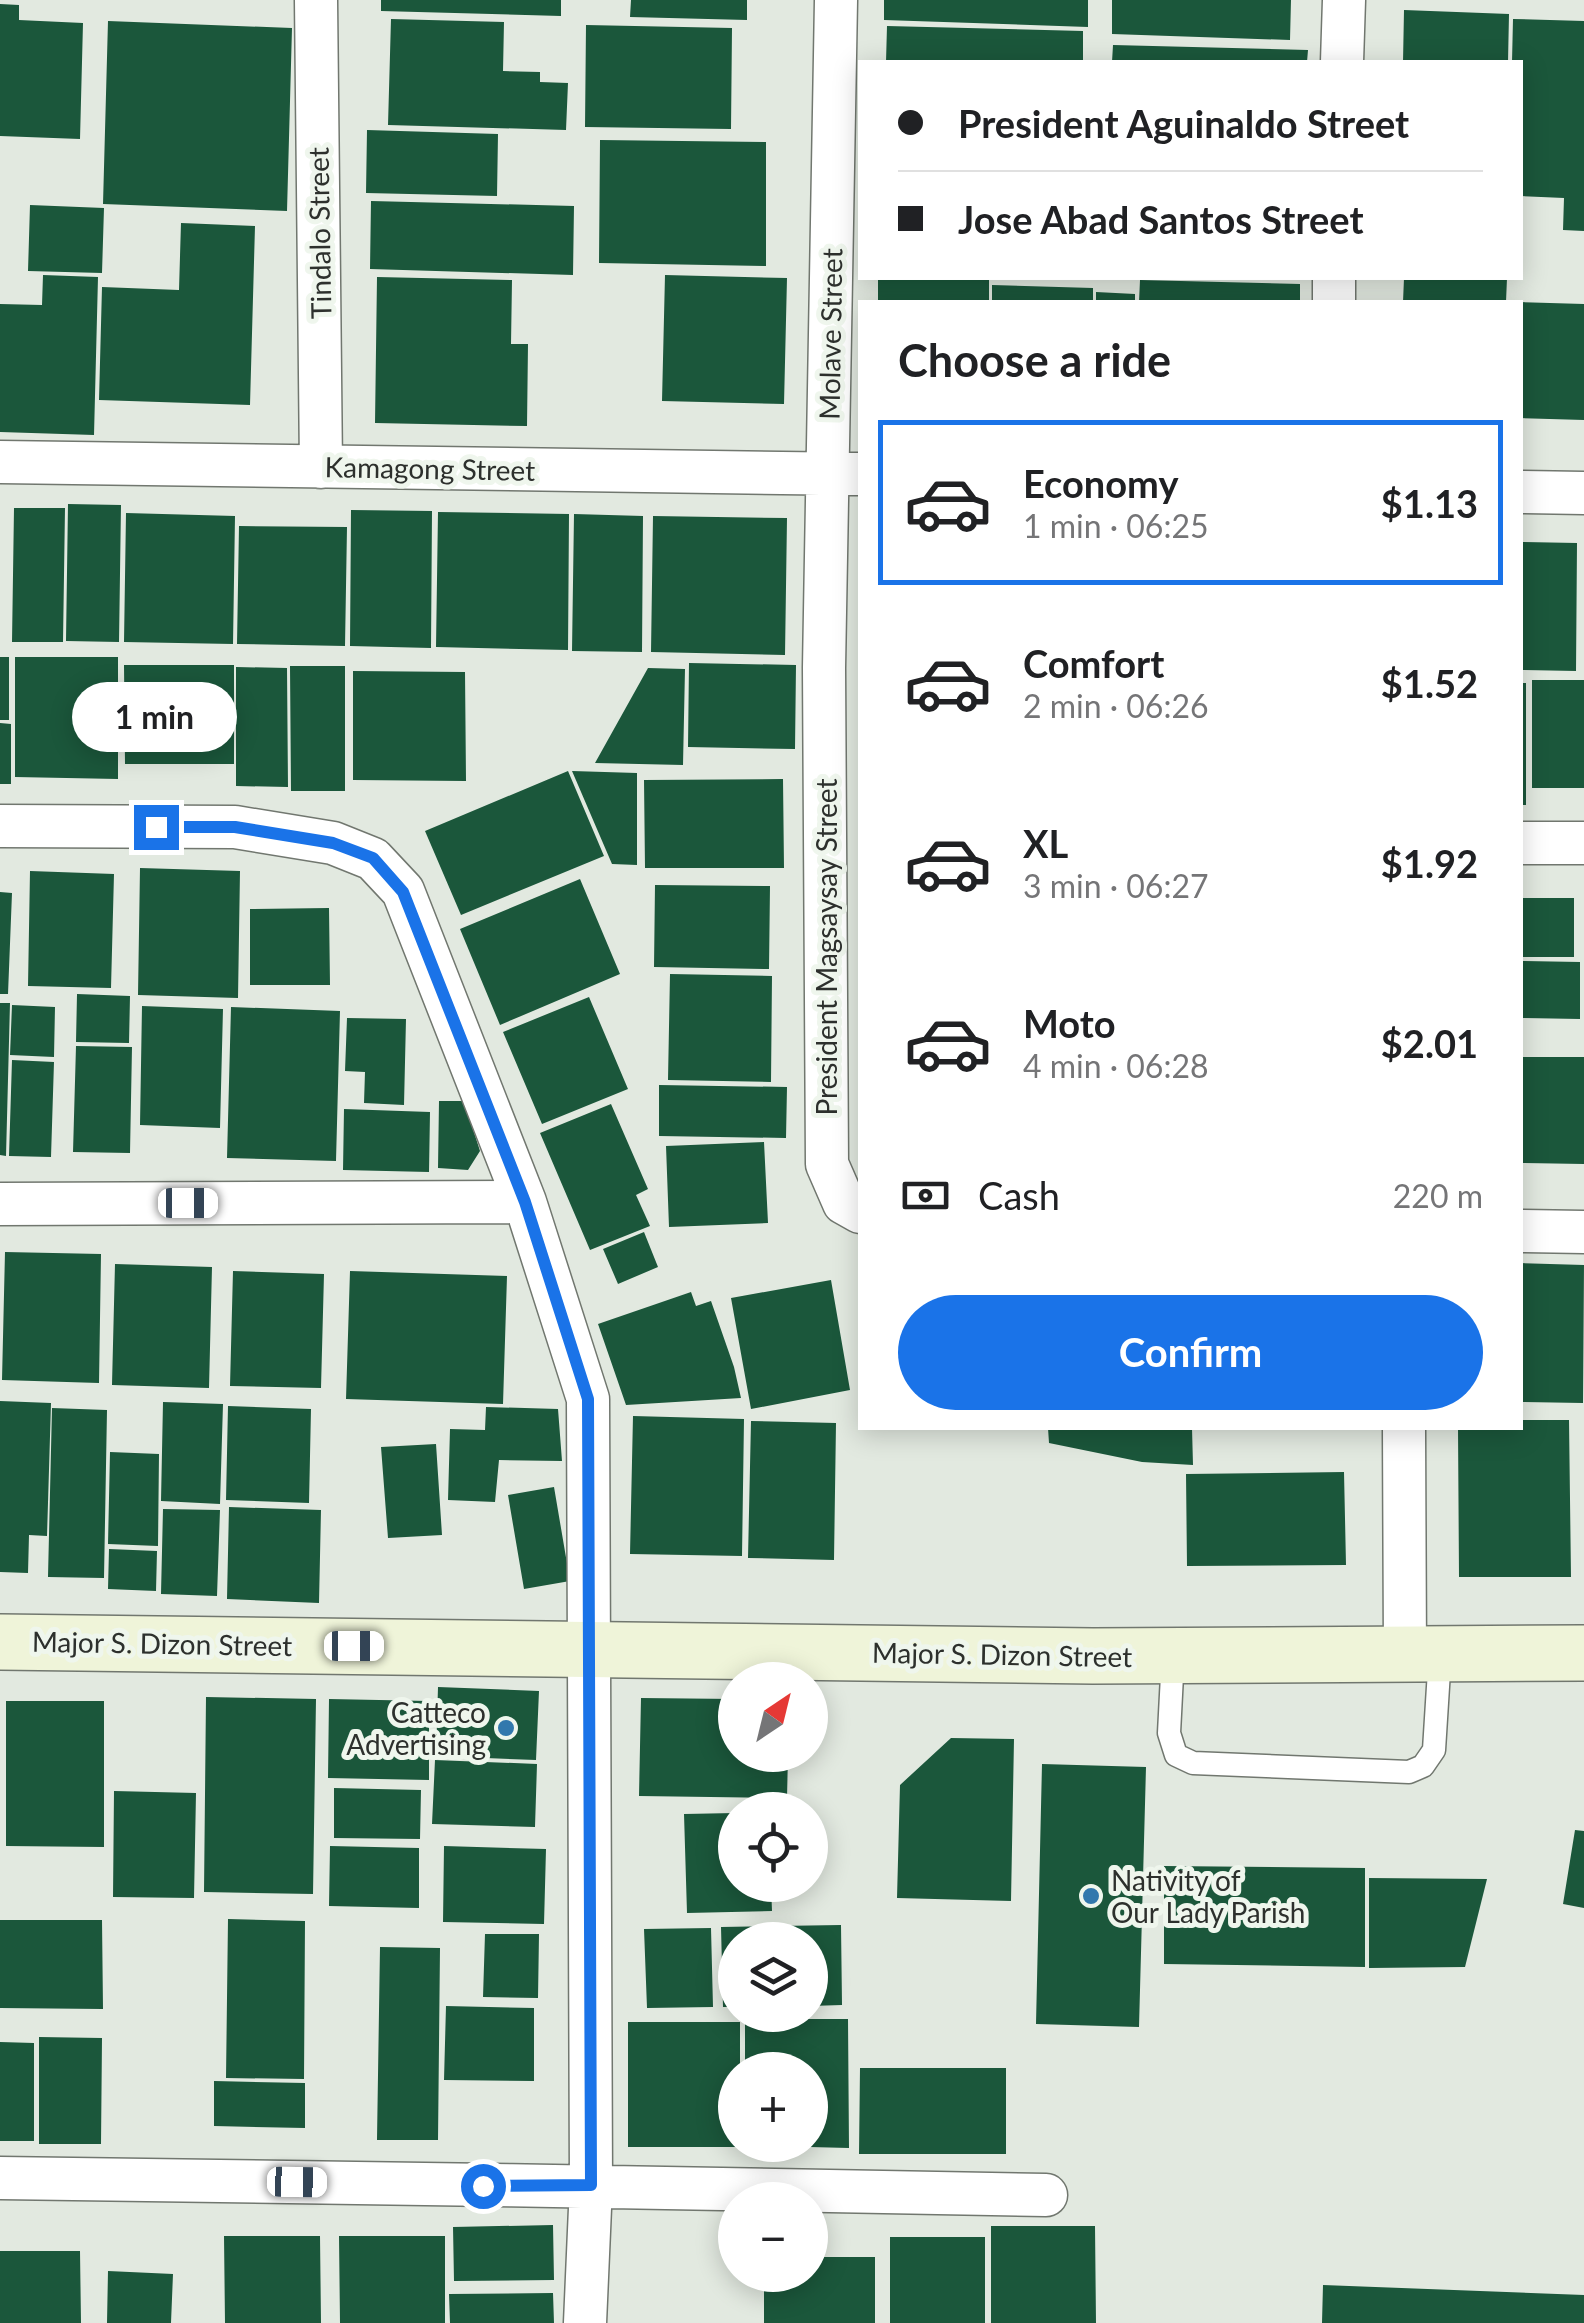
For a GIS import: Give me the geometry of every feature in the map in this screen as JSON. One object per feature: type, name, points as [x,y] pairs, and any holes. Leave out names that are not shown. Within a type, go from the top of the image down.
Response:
[{"type":"street","name":"Tindalo Street","points":[[316,0],[321,467]]},
{"type":"street","name":"Molave Street","points":[[824,668],[844,473],[836,0]]},
{"type":"street","points":[[1342,60],[1344,0]]},
{"type":"street","name":"Kamagong Street","points":[[0,462],[844,473]]},
{"type":"street","points":[[1523,492],[1584,493]]},
{"type":"street","name":"President Magsaysay Street","points":[[824,668],[843,842],[827,1164],[844,1203],[858,1211]]},
{"type":"street","points":[[0,826],[235,827],[333,843],[373,858],[403,892],[525,1202],[588,1399],[591,2185],[585,2323]]},
{"type":"street","points":[[1523,843],[1584,843]]},
{"type":"street","points":[[0,1204],[525,1202]]},
{"type":"street","points":[[1523,1231],[1584,1232]]},
{"type":"street","points":[[1404,1430],[1422,1655]]},
{"type":"street","name":"Major S. Dizon Street","points":[[0,1642],[589,1627],[1173,1656],[1584,1653]]},
{"type":"street","points":[[0,2178],[1046,2195]]},
{"type":"lane","points":[[1173,1656],[1169,1733],[1176,1755],[1193,1763],[1409,1772],[1423,1766],[1434,1750],[1422,1655]]},
{"type":"building","points":[[381,0],[561,0],[561,16],[381,11]]},
{"type":"building","points":[[631,0],[747,0],[747,20],[630,17]]},
{"type":"building","points":[[884,0],[1088,0],[1088,27],[884,20]]},
{"type":"building","points":[[1112,0],[1291,0],[1290,40],[1112,34]]},
{"type":"building","points":[[0,4],[19,5],[19,20],[83,23],[80,139],[0,136]]},
{"type":"building","points":[[1404,10],[1509,14],[1508,60],[1403,60]]},
{"type":"building","points":[[391,19],[504,22],[503,71],[540,72],[540,82],[568,83],[566,130],[388,125]]},
{"type":"building","points":[[1513,19],[1584,21],[1584,231],[1563,230],[1564,198],[1523,196],[1523,60],[1512,60]]},
{"type":"building","points":[[108,21],[292,28],[287,211],[103,204]]},
{"type":"building","points":[[586,25],[732,28],[731,129],[585,127]]},
{"type":"building","points":[[887,26],[1083,31],[1083,60],[886,60]]},
{"type":"building","points":[[1113,45],[1308,50],[1307,60],[1112,60]]},
{"type":"building","points":[[367,130],[498,134],[497,196],[366,193]]},
{"type":"building","points":[[600,140],[766,142],[766,266],[599,263]]},
{"type":"building","points":[[371,201],[574,206],[573,275],[370,269]]},
{"type":"building","points":[[30,205],[104,208],[102,273],[28,271]]},
{"type":"building","points":[[181,223],[255,226],[250,405],[99,400],[102,287],[179,290]]},
{"type":"building","points":[[43,275],[98,277],[94,435],[0,432],[0,304],[42,305]]},
{"type":"building","points":[[665,275],[787,278],[784,404],[662,401]]},
{"type":"building","points":[[377,277],[512,280],[511,344],[528,344],[527,426],[375,423]]},
{"type":"building","points":[[878,280],[989,280],[989,300],[878,300]]},
{"type":"building","points":[[1140,280],[1300,284],[1300,300],[1139,300]]},
{"type":"building","points":[[1404,280],[1507,280],[1506,300],[1403,300]]},
{"type":"building","points":[[992,285],[1093,288],[1093,300],[992,300]]},
{"type":"building","points":[[1096,292],[1135,294],[1135,300],[1096,300]]},
{"type":"building","points":[[1523,302],[1584,304],[1584,420],[1523,418]]},
{"type":"building","points":[[68,504],[121,505],[119,642],[66,641]]},
{"type":"building","points":[[14,508],[65,508],[63,642],[12,642]]},
{"type":"building","points":[[351,510],[432,511],[431,648],[350,646]]},
{"type":"building","points":[[438,512],[569,514],[568,650],[436,647]]},
{"type":"building","points":[[126,513],[235,516],[233,644],[124,642]]},
{"type":"building","points":[[574,514],[643,516],[642,652],[572,651]]},
{"type":"building","points":[[653,516],[787,518],[785,655],[651,652]]},
{"type":"building","points":[[239,526],[347,527],[345,646],[237,644]]},
{"type":"building","points":[[1523,542],[1577,543],[1576,671],[1523,670]]},
{"type":"building","points":[[0,657],[9,657],[9,720],[0,720]]},
{"type":"building","points":[[15,657],[118,657],[118,779],[15,777]]},
{"type":"building","points":[[689,663],[796,665],[795,749],[688,747]]},
{"type":"building","points":[[124,665],[234,665],[234,764],[125,764]]},
{"type":"building","points":[[290,666],[345,666],[345,791],[291,791]]},
{"type":"building","points":[[236,667],[287,668],[288,787],[236,786]]},
{"type":"building","points":[[648,668],[685,669],[683,765],[595,763]]},
{"type":"building","points":[[353,671],[465,672],[466,781],[353,780]]},
{"type":"building","points":[[1532,680],[1584,680],[1584,788],[1532,788]]},
{"type":"building","points":[[1523,683],[1526,683],[1523,805]]},
{"type":"building","points":[[0,723],[11,724],[11,784],[0,784]]},
{"type":"building","points":[[568,771],[604,856],[461,915],[425,831]]},
{"type":"building","points":[[572,771],[637,773],[637,865],[612,864]]},
{"type":"building","points":[[783,779],[784,868],[645,868],[644,780]]},
{"type":"building","points":[[140,868],[240,871],[238,998],[138,995]]},
{"type":"building","points":[[30,871],[114,874],[111,988],[28,986]]},
{"type":"building","points":[[580,879],[620,974],[500,1025],[460,929]]},
{"type":"building","points":[[655,885],[770,886],[769,969],[654,967]]},
{"type":"building","points":[[0,892],[12,893],[8,994],[0,994]]},
{"type":"building","points":[[1523,898],[1574,898],[1574,957],[1523,957]]},
{"type":"building","points":[[329,908],[330,985],[250,985],[250,909]]},
{"type":"building","points":[[1523,961],[1580,962],[1580,1019],[1523,1018]]},
{"type":"building","points":[[670,974],[772,976],[771,1082],[668,1080]]},
{"type":"building","points":[[77,994],[130,996],[129,1043],[76,1042]]},
{"type":"building","points":[[589,997],[628,1089],[542,1124],[503,1032]]},
{"type":"building","points":[[0,1003],[10,1003],[6,1156],[0,1155]]},
{"type":"building","points":[[12,1005],[55,1007],[54,1057],[10,1055]]},
{"type":"building","points":[[142,1006],[223,1009],[220,1128],[140,1125]]},
{"type":"building","points":[[231,1007],[340,1011],[336,1161],[227,1158]]},
{"type":"building","points":[[347,1018],[406,1019],[404,1105],[364,1103],[365,1072],[345,1071]]},
{"type":"building","points":[[76,1046],[132,1047],[130,1153],[73,1152]]},
{"type":"building","points":[[1523,1057],[1584,1057],[1584,1164],[1523,1163]]},
{"type":"building","points":[[12,1060],[54,1062],[51,1157],[9,1156]]},
{"type":"building","points":[[659,1085],[787,1087],[786,1138],[659,1136]]},
{"type":"building","points":[[439,1101],[464,1101],[480,1151],[468,1170],[438,1168]]},
{"type":"building","points":[[611,1104],[648,1189],[636,1195],[650,1226],[590,1250],[540,1133]]},
{"type":"building","points":[[344,1109],[430,1112],[429,1172],[343,1170]]},
{"type":"building","points":[[764,1142],[768,1223],[669,1227],[666,1146]]},
{"type":"building","points":[[644,1232],[658,1267],[618,1284],[603,1249]]},
{"type":"building","points":[[5,1252],[101,1254],[99,1383],[2,1380]]},
{"type":"building","points":[[1523,1263],[1584,1265],[1583,1403],[1523,1402]]},
{"type":"building","points":[[115,1264],[212,1267],[209,1388],[112,1385]]},
{"type":"building","points":[[233,1271],[324,1274],[321,1388],[230,1386]]},
{"type":"building","points":[[350,1271],[507,1276],[503,1404],[346,1399]]},
{"type":"building","points":[[831,1280],[850,1390],[751,1409],[731,1298]]},
{"type":"building","points":[[691,1292],[696,1306],[711,1301],[741,1398],[626,1405],[598,1324]]},
{"type":"building","points":[[0,1401],[51,1403],[47,1536],[29,1535],[28,1573],[0,1572]]},
{"type":"building","points":[[163,1402],[223,1404],[220,1504],[161,1501]]},
{"type":"building","points":[[228,1406],[311,1409],[309,1503],[226,1500]]},
{"type":"building","points":[[486,1407],[558,1409],[562,1461],[499,1460],[495,1502],[448,1500],[450,1429],[485,1430]]},
{"type":"building","points":[[52,1408],[107,1410],[104,1578],[48,1577]]},
{"type":"building","points":[[633,1416],[744,1419],[742,1556],[630,1554]]},
{"type":"building","points":[[1523,1420],[1569,1420],[1571,1577],[1459,1577],[1458,1430],[1523,1430]]},
{"type":"building","points":[[751,1421],[836,1423],[834,1560],[748,1558]]},
{"type":"building","points":[[1048,1430],[1192,1430],[1193,1465],[1142,1462],[1049,1443]]},
{"type":"building","points":[[436,1444],[442,1535],[388,1538],[381,1447]]},
{"type":"building","points":[[110,1452],[159,1454],[158,1546],[108,1544]]},
{"type":"building","points":[[1344,1472],[1346,1565],[1187,1566],[1186,1474]]},
{"type":"building","points":[[554,1487],[570,1581],[524,1589],[508,1495]]},
{"type":"building","points":[[229,1507],[321,1510],[319,1603],[227,1599]]},
{"type":"building","points":[[163,1509],[220,1510],[217,1596],[161,1594]]},
{"type":"building","points":[[109,1549],[157,1551],[156,1591],[108,1589]]},
{"type":"building","points":[[438,1687],[539,1691],[536,1760],[436,1756]]},
{"type":"building","points":[[206,1697],[316,1699],[313,1894],[204,1892]]},
{"type":"building","points":[[641,1698],[718,1699],[718,1772],[788,1772],[787,1792],[718,1792],[718,1797],[639,1796]]},
{"type":"building","points":[[329,1699],[429,1701],[429,1780],[328,1778]]},
{"type":"building","points":[[6,1701],[104,1701],[104,1847],[6,1846]]},
{"type":"building","points":[[951,1738],[1014,1739],[1011,1901],[897,1898],[900,1785]]},
{"type":"building","points":[[435,1760],[537,1764],[535,1827],[432,1824]]},
{"type":"building","name":"Nativity of Our Lady Parish","points":[[1042,1764],[1146,1767],[1139,2027],[1036,2024]]},
{"type":"building","points":[[334,1788],[421,1790],[420,1839],[334,1838]]},
{"type":"building","points":[[114,1791],[196,1793],[194,1898],[113,1897]]},
{"type":"building","points":[[718,1813],[718,1902],[772,1902],[772,1911],[687,1913],[684,1814]]},
{"type":"building","points":[[1575,1830],[1584,1831],[1584,1908],[1563,1904]]},
{"type":"building","points":[[330,1846],[419,1848],[419,1908],[329,1906]]},
{"type":"building","points":[[444,1846],[546,1849],[544,1924],[443,1922]]},
{"type":"building","points":[[1164,1866],[1365,1868],[1365,1967],[1164,1964]]},
{"type":"building","points":[[1369,1878],[1487,1879],[1465,1967],[1369,1968]]},
{"type":"building","points":[[228,1919],[305,1921],[304,2079],[226,2078]]},
{"type":"building","points":[[0,1920],[102,1920],[103,2009],[0,2008]]},
{"type":"building","points":[[828,1925],[841,1925],[842,2005],[828,2005]]},
{"type":"building","points":[[711,1928],[713,2007],[647,2008],[644,1929]]},
{"type":"building","points":[[485,1934],[539,1934],[538,1998],[483,1997]]},
{"type":"building","points":[[380,1947],[440,1948],[438,2140],[377,2140]]},
{"type":"building","points":[[446,2006],[534,2008],[534,2081],[444,2080]]},
{"type":"building","points":[[828,2019],[848,2019],[849,2148],[828,2147],[828,2052],[745,2052],[745,2032],[828,2032]]},
{"type":"building","points":[[628,2022],[718,2022],[718,2032],[740,2032],[740,2052],[718,2052],[718,2147],[628,2147]]},
{"type":"building","points":[[39,2037],[102,2038],[101,2144],[39,2144]]},
{"type":"building","points":[[0,2042],[34,2043],[34,2141],[0,2141]]},
{"type":"building","points":[[860,2068],[1006,2068],[1006,2154],[859,2154]]},
{"type":"building","points":[[214,2081],[305,2083],[305,2128],[214,2126]]},
{"type":"building","points":[[553,2225],[554,2280],[454,2281],[453,2227]]},
{"type":"building","points":[[991,2226],[1095,2226],[1096,2323],[991,2323]]},
{"type":"building","points":[[224,2236],[320,2236],[321,2323],[225,2323]]},
{"type":"building","points":[[339,2236],[445,2236],[445,2323],[340,2323]]},
{"type":"building","points":[[890,2237],[985,2237],[985,2323],[890,2323]]},
{"type":"building","points":[[0,2251],[80,2251],[81,2323],[0,2323]]},
{"type":"building","points":[[828,2257],[875,2257],[875,2323],[764,2323],[764,2292],[828,2292]]},
{"type":"building","points":[[108,2271],[173,2274],[171,2323],[107,2323]]},
{"type":"building","points":[[1323,2285],[1584,2295],[1584,2323],[1322,2323]]},
{"type":"building","points":[[553,2293],[554,2323],[450,2323],[449,2294]]},
{"type":"place","name":"Catteco Advertising","points":[[506,1728]]},
{"type":"place","name":"Nativity of Our Lady Parish","points":[[1091,1896]]},
{"type":"route","points":[[156,827],[235,827],[333,843],[373,858],[403,892],[525,1202],[588,1399],[591,2185],[483,2186]]}]
